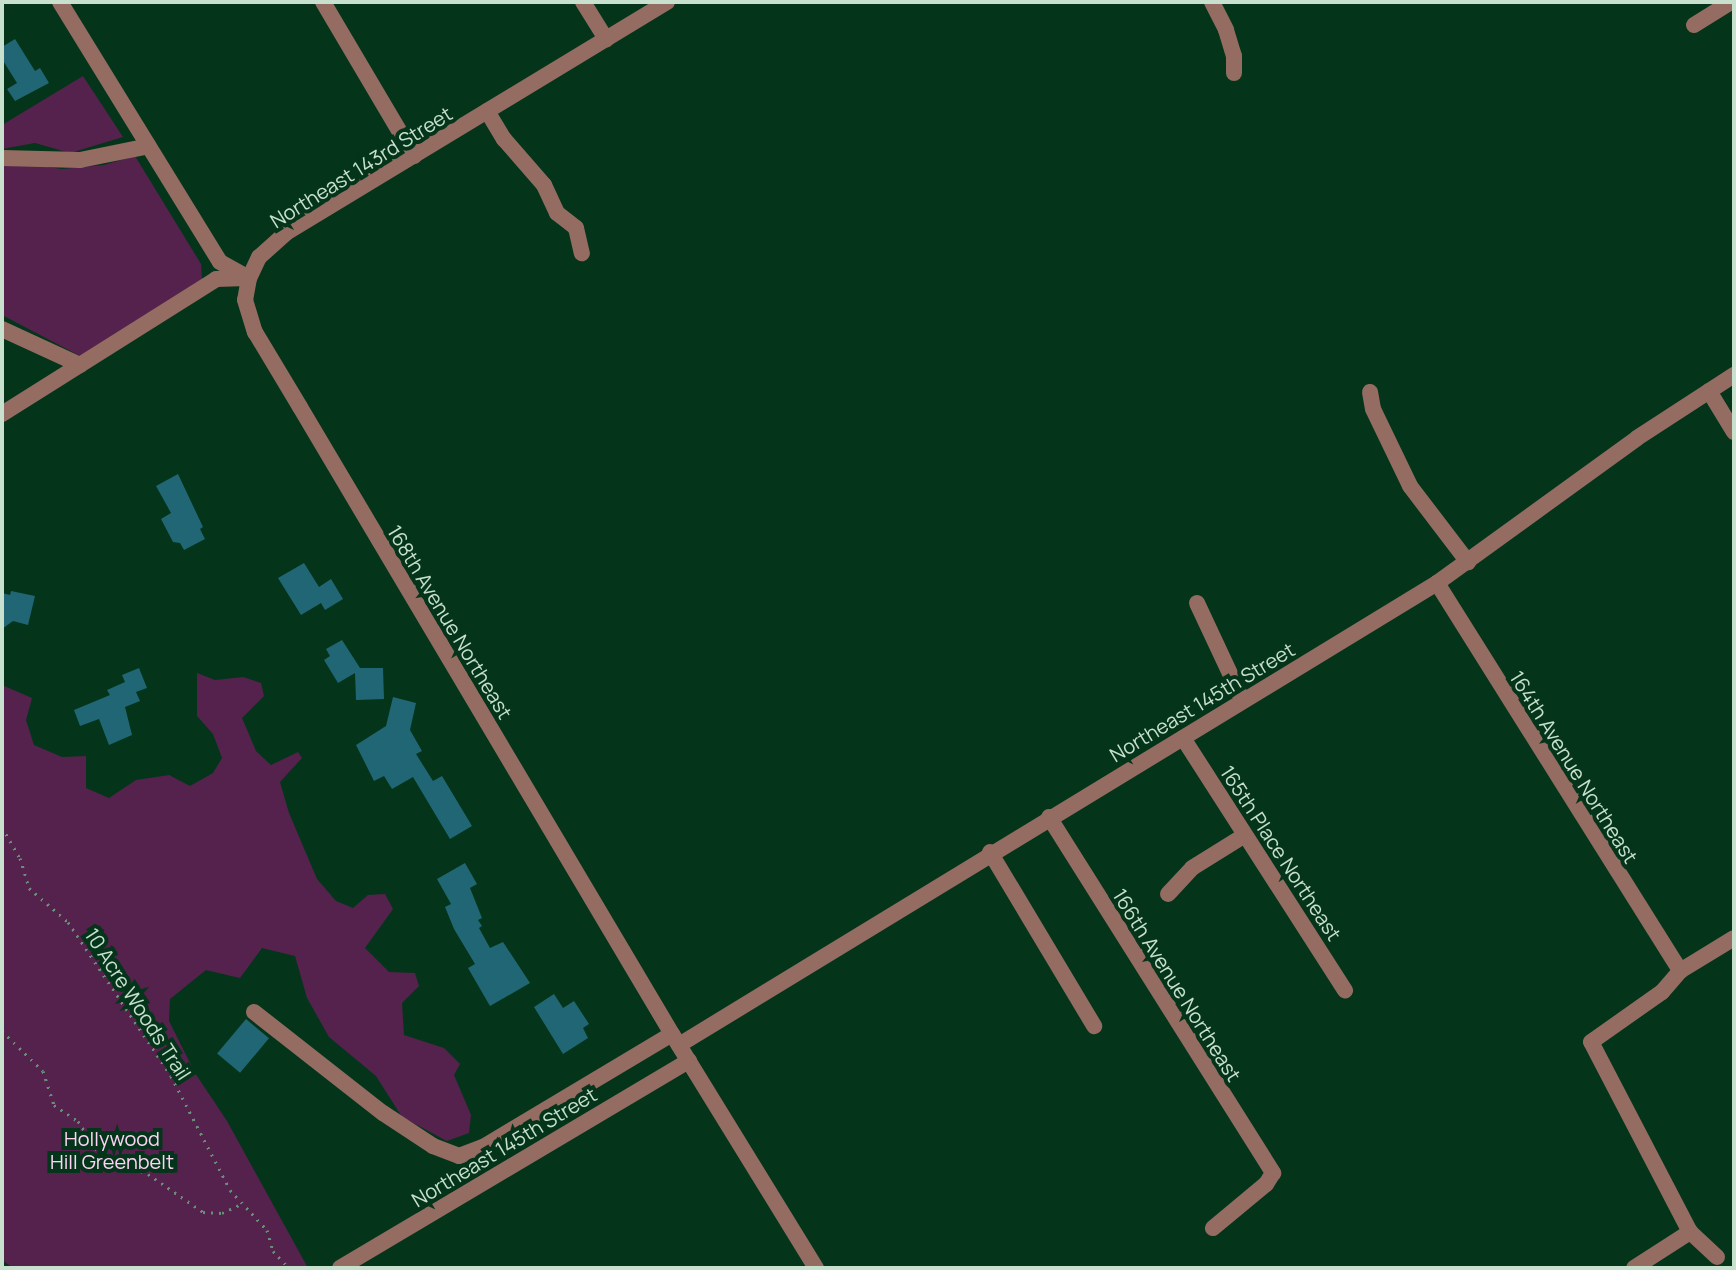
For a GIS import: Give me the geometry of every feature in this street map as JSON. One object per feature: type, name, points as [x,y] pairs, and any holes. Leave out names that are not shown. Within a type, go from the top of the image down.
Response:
[{"type":"street","points":[[60,2],[220,262],[249,278]]},
{"type":"street","points":[[323,2],[414,156]]},
{"type":"street","points":[[583,2],[606,39]]},
{"type":"street","name":"Northeast 143rd Street","points":[[249,278],[259,257],[286,233],[667,2]]},
{"type":"street","points":[[1212,2],[1230,43],[1234,73]]},
{"type":"street","points":[[1694,25],[1731,2]]},
{"type":"street","points":[[487,111],[504,139],[544,185],[557,213],[576,228],[582,253]]},
{"type":"street","points":[[2,158],[80,160],[149,146]]},
{"type":"street","points":[[2,414],[216,279],[249,278]]},
{"type":"street","name":"168th Avenue Northeast","points":[[249,278],[245,300],[255,332],[675,1039],[816,1268]]},
{"type":"street","points":[[2,329],[80,365]]},
{"type":"street","name":"Northeast 145th Street","points":[[254,1012],[383,1113],[433,1146],[459,1156],[483,1147],[675,1039],[1183,738],[1437,583],[1637,438],[1734,375]]},
{"type":"street","points":[[1709,391],[1734,432]]},
{"type":"street","points":[[1370,392],[1373,409],[1410,486],[1468,562]]},
{"type":"street","name":"164th Avenue Northeast","points":[[1437,583],[1680,971]]},
{"type":"street","points":[[1197,603],[1243,701]]},
{"type":"street","name":"165th Place Northeast","points":[[1183,738],[1345,990]]},
{"type":"street","name":"166th Avenue Northeast","points":[[1049,817],[1273,1173],[1266,1184],[1213,1228]]},
{"type":"street","points":[[1168,894],[1192,868],[1245,835]]},
{"type":"street","points":[[990,852],[1094,1026]]},
{"type":"street","points":[[1717,1257],[1690,1232],[1591,1042],[1662,992],[1680,971],[1734,938]]},
{"type":"street","name":"Northeast 145th Street","points":[[340,1268],[689,1061]]},
{"type":"street","points":[[1634,1268],[1690,1232]]},
{"type":"path","name":"10 Acre Woods Trail","points":[[2,827],[20,858],[29,888],[68,922],[171,1076],[230,1190],[267,1230],[273,1251],[289,1268]]},
{"type":"path","points":[[2,1031],[43,1071],[54,1105],[88,1132],[96,1153],[104,1161],[148,1174],[203,1212],[222,1213],[242,1203]]},
{"type":"green space","points":[[83,76],[123,137],[70,153],[35,143],[2,149],[2,125]]},
{"type":"green space","points":[[135,156],[201,264],[202,280],[82,357],[2,315],[2,161],[62,169],[104,165]]},
{"type":"green space","name":"Hollywood Hill Greenbelt","points":[[197,673],[215,680],[243,677],[261,683],[264,696],[242,718],[256,751],[271,765],[298,752],[302,758],[280,782],[289,813],[317,879],[336,901],[353,908],[368,895],[385,894],[393,909],[365,948],[389,972],[415,973],[419,986],[402,1003],[404,1035],[444,1048],[460,1064],[454,1075],[471,1115],[469,1133],[447,1141],[402,1117],[376,1076],[329,1037],[307,998],[295,956],[262,948],[240,978],[206,970],[170,999],[169,1021],[195,1073],[227,1121],[308,1268],[13,1268],[2,1260],[2,685],[32,698],[26,720],[34,745],[62,757],[86,756],[86,788],[109,798],[136,780],[169,775],[190,786],[213,773],[222,758],[213,734],[197,716]]},
{"type":"building","points":[[15,39],[35,71],[40,68],[49,83],[15,101],[7,89],[17,83],[2,59],[2,47]]},
{"type":"building","points":[[178,474],[203,527],[200,529],[205,539],[184,550],[180,543],[173,542],[161,519],[171,513],[156,486]]},
{"type":"building","points":[[304,563],[319,587],[331,579],[343,599],[325,610],[321,603],[301,615],[278,578]]},
{"type":"building","points":[[11,591],[35,596],[28,625],[13,621],[2,629],[2,593],[10,595]]},
{"type":"building","points":[[342,640],[360,668],[383,668],[384,699],[356,700],[355,673],[338,683],[324,660],[330,656],[326,649]]},
{"type":"building","points":[[139,668],[147,688],[136,692],[140,701],[125,707],[132,735],[109,745],[99,719],[80,726],[74,710],[110,695],[107,690],[125,682],[122,675]]},
{"type":"building","points":[[393,697],[416,703],[410,730],[422,751],[416,754],[433,781],[442,776],[472,826],[450,839],[413,777],[392,789],[384,776],[374,781],[356,745],[386,726]]},
{"type":"building","points":[[465,863],[477,884],[470,888],[482,918],[478,920],[482,926],[479,928],[490,948],[503,942],[530,983],[490,1006],[468,968],[475,964],[454,929],[445,907],[451,904],[437,879]]},
{"type":"building","points":[[554,994],[563,1008],[574,1001],[589,1024],[583,1028],[588,1038],[563,1054],[534,1007]]},
{"type":"building","points":[[246,1019],[269,1038],[240,1073],[217,1053]]}]
